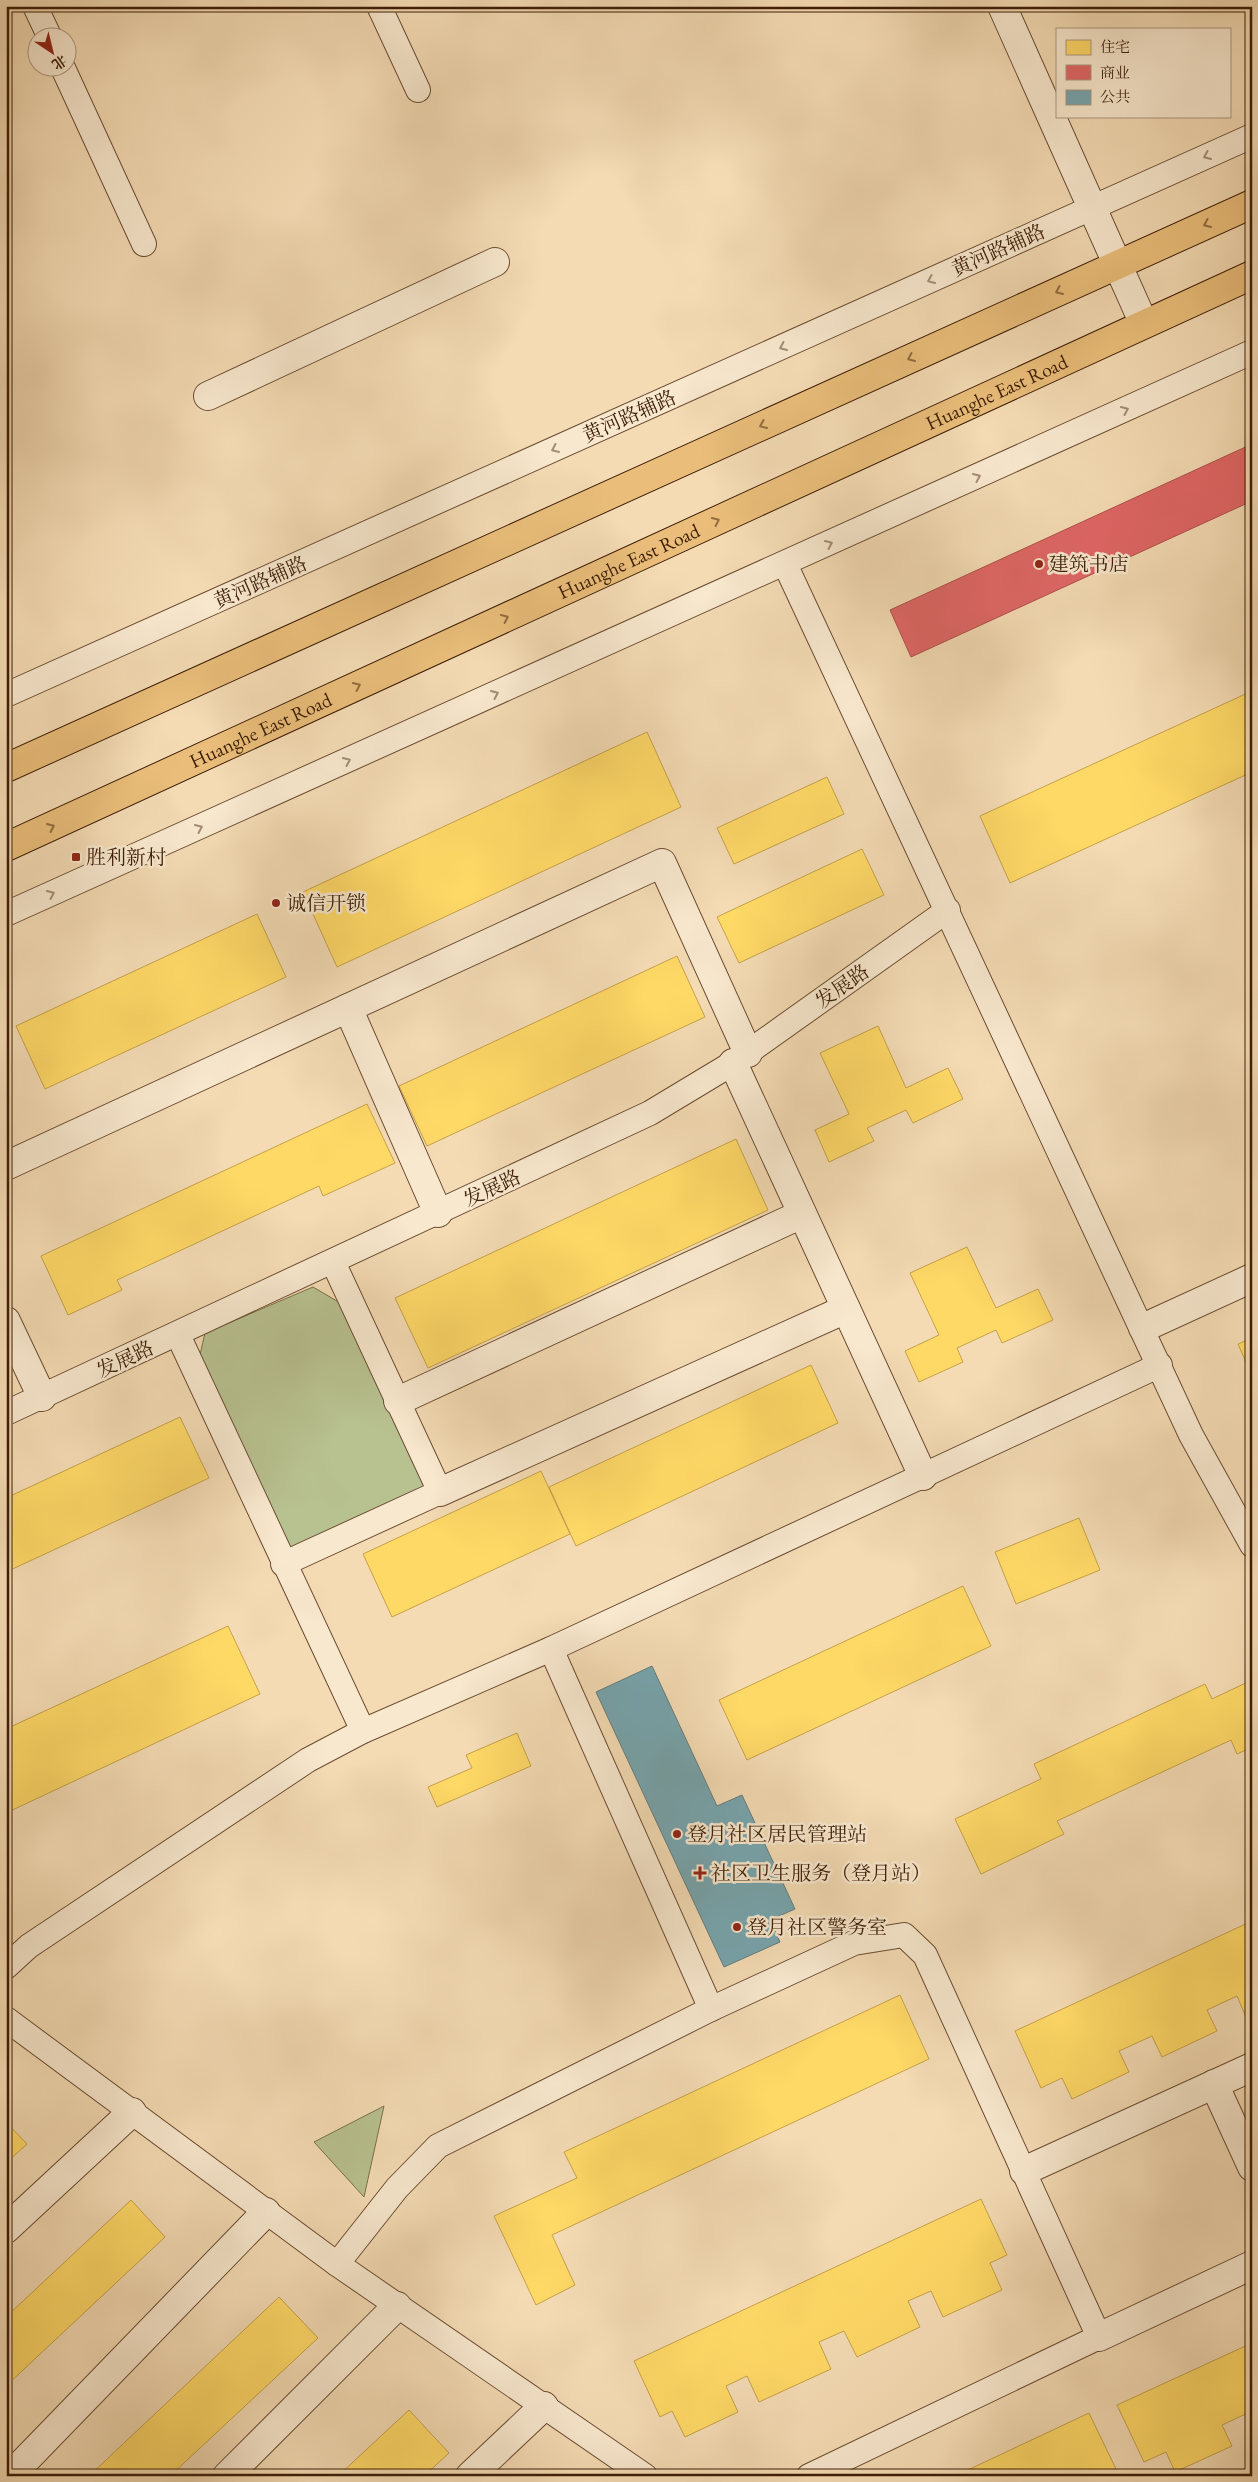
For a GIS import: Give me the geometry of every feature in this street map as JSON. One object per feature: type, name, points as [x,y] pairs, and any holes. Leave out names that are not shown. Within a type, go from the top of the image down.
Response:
[{"type":"main road","points":[[6,768],[1252,204]]},
{"type":"main road","name":"Huanghe East Road","points":[[6,847],[1252,275]]},
{"type":"street","points":[[1002,6],[1144,324]]},
{"type":"street","points":[[208,396],[495,262]]},
{"type":"street","points":[[6,1166],[662,863],[802,1214],[923,1476]]},
{"type":"street","points":[[348,1008],[438,1213]]},
{"type":"street","points":[[398,1402],[802,1214]]},
{"type":"street","points":[[1143,1328],[1252,1278]]},
{"type":"street","points":[[440,1492],[846,1309]]},
{"type":"street","points":[[6,1321],[42,1397]]},
{"type":"street","points":[[1024,2172],[1252,2067]]},
{"type":"street","points":[[1214,2084],[1252,2167]]},
{"type":"street","points":[[6,2229],[132,2112]]},
{"type":"street","points":[[10,2476],[266,2212]]},
{"type":"street","points":[[1099,2337],[1252,2265]]},
{"type":"street","points":[[226,2476],[397,2306]]},
{"type":"street","points":[[470,2476],[544,2406]]},
{"type":"lane","points":[[35,6],[45,28]]},
{"type":"lane","points":[[379,6],[418,90]]},
{"type":"lane","points":[[68,78],[144,244]]},
{"type":"lane","name":"黄河路辅路","points":[[6,695],[1252,136]]},
{"type":"lane","points":[[6,914],[1252,352]]},
{"type":"lane","points":[[785,564],[1192,1435],[1252,1545]]},
{"type":"lane","name":"发展路","points":[[6,1414],[650,1113],[740,1058],[948,910]]},
{"type":"lane","points":[[283,1564],[440,1492],[333,1262]]},
{"type":"lane","points":[[178,1335],[283,1564],[363,1731]]},
{"type":"lane","points":[[6,1967],[28,1946],[308,1760],[363,1731],[551,1649],[1160,1365]]},
{"type":"lane","points":[[551,1649],[711,2009]]},
{"type":"lane","points":[[336,2264],[397,2188],[438,2146],[711,2009],[854,1943],[904,1935],[925,1954],[1099,2337],[809,2476]]},
{"type":"lane","points":[[6,2018],[336,2264],[645,2476]]},
{"type":"green space","points":[[313,1287],[342,1304],[427,1485],[296,1549],[285,1545],[199,1359],[205,1333]]},
{"type":"green space","points":[[384,2106],[364,2197],[314,2142]]},
{"type":"building: 住宅","points":[[1252,691],[1252,772],[1010,883],[980,816]]},
{"type":"building: 住宅","points":[[647,732],[681,807],[337,967],[303,892]]},
{"type":"building: 住宅","points":[[827,777],[844,814],[734,864],[717,828]]},
{"type":"building: 住宅","points":[[862,849],[884,895],[739,963],[717,917]]},
{"type":"building: 住宅","points":[[257,914],[286,977],[45,1089],[16,1026]]},
{"type":"building: 住宅","points":[[677,956],[705,1017],[427,1146],[399,1086]]},
{"type":"building: 住宅","points":[[878,1026],[906,1088],[948,1068],[963,1099],[913,1123],[906,1110],[867,1128],[874,1141],[829,1162],[815,1130],[849,1114],[820,1053]]},
{"type":"building: 住宅","points":[[367,1104],[395,1163],[323,1196],[319,1186],[117,1280],[122,1290],[68,1315],[41,1256]]},
{"type":"building: 住宅","points":[[736,1139],[768,1210],[428,1368],[395,1298]]},
{"type":"building: 住宅","points":[[967,1247],[996,1308],[1038,1289],[1053,1320],[1002,1343],[996,1330],[957,1348],[963,1362],[919,1382],[905,1351],[939,1335],[910,1273]]},
{"type":"building: 住宅","points":[[1252,1338],[1252,1376],[1238,1344]]},
{"type":"building: 住宅","points":[[811,1365],[838,1423],[576,1546],[549,1487]]},
{"type":"building: 住宅","points":[[180,1417],[209,1478],[6,1572],[6,1498]]},
{"type":"building: 住宅","points":[[541,1471],[570,1534],[392,1617],[363,1554]]},
{"type":"building: 住宅","points":[[1079,1518],[1100,1570],[1016,1604],[995,1552]]},
{"type":"building: 住宅","points":[[963,1586],[991,1646],[747,1760],[719,1700]]},
{"type":"building: 住宅","points":[[228,1626],[260,1694],[6,1813],[6,1729]]},
{"type":"building: 住宅","points":[[1252,1680],[1252,1747],[1237,1754],[1231,1740],[1057,1821],[1064,1834],[981,1874],[955,1819],[1041,1779],[1034,1764],[1205,1684],[1212,1699]]},
{"type":"building: 住宅","points":[[517,1733],[531,1766],[437,1807],[428,1787],[472,1768],[466,1755]]},
{"type":"building: 住宅","points":[[1252,1921],[1252,2015],[1246,2017],[1237,1996],[1207,2010],[1217,2031],[1162,2057],[1152,2036],[1119,2051],[1129,2072],[1072,2099],[1062,2078],[1041,2088],[1015,2031]]},
{"type":"building: 住宅","points":[[900,1995],[929,2059],[552,2235],[575,2285],[536,2305],[494,2216],[577,2178],[564,2152]]},
{"type":"building: 住宅","points":[[6,2122],[27,2144],[6,2163]]},
{"type":"building: 住宅","points":[[981,2199],[1007,2255],[990,2263],[1002,2290],[943,2317],[931,2291],[908,2301],[920,2327],[857,2357],[844,2331],[819,2342],[831,2369],[759,2402],[747,2376],[726,2386],[738,2412],[685,2437],[672,2411],[660,2417],[634,2361]]},
{"type":"building: 住宅","points":[[131,2200],[165,2237],[6,2386],[6,2317]]},
{"type":"building: 住宅","points":[[279,2297],[318,2338],[170,2476],[89,2476]]},
{"type":"building: 住宅","points":[[1252,2343],[1252,2411],[1222,2425],[1232,2446],[1175,2472],[1166,2452],[1144,2462],[1117,2405]]},
{"type":"building: 住宅","points":[[409,2410],[449,2453],[424,2476],[338,2476]]},
{"type":"building: 住宅","points":[[1089,2413],[1116,2469],[1103,2476],[955,2476]]},
{"type":"building: 商业","points":[[1252,444],[1252,501],[911,657],[890,610]]},
{"type":"building: 公共","points":[[652,1666],[717,1806],[742,1795],[795,1909],[770,1920],[780,1942],[724,1967],[596,1692]]},
{"type":"place","name":"建筑书店","points":[[1039,564]]},
{"type":"place","name":"胜利新村","points":[[76,857]]},
{"type":"place","name":"诚信开锁","points":[[276,903]]},
{"type":"place","name":"登月社区居民管理站","points":[[677,1834]]},
{"type":"place","name":"社区卫生服务（登月站）","points":[[700,1873]]},
{"type":"place","name":"登月社区警务室","points":[[737,1927]]}]
